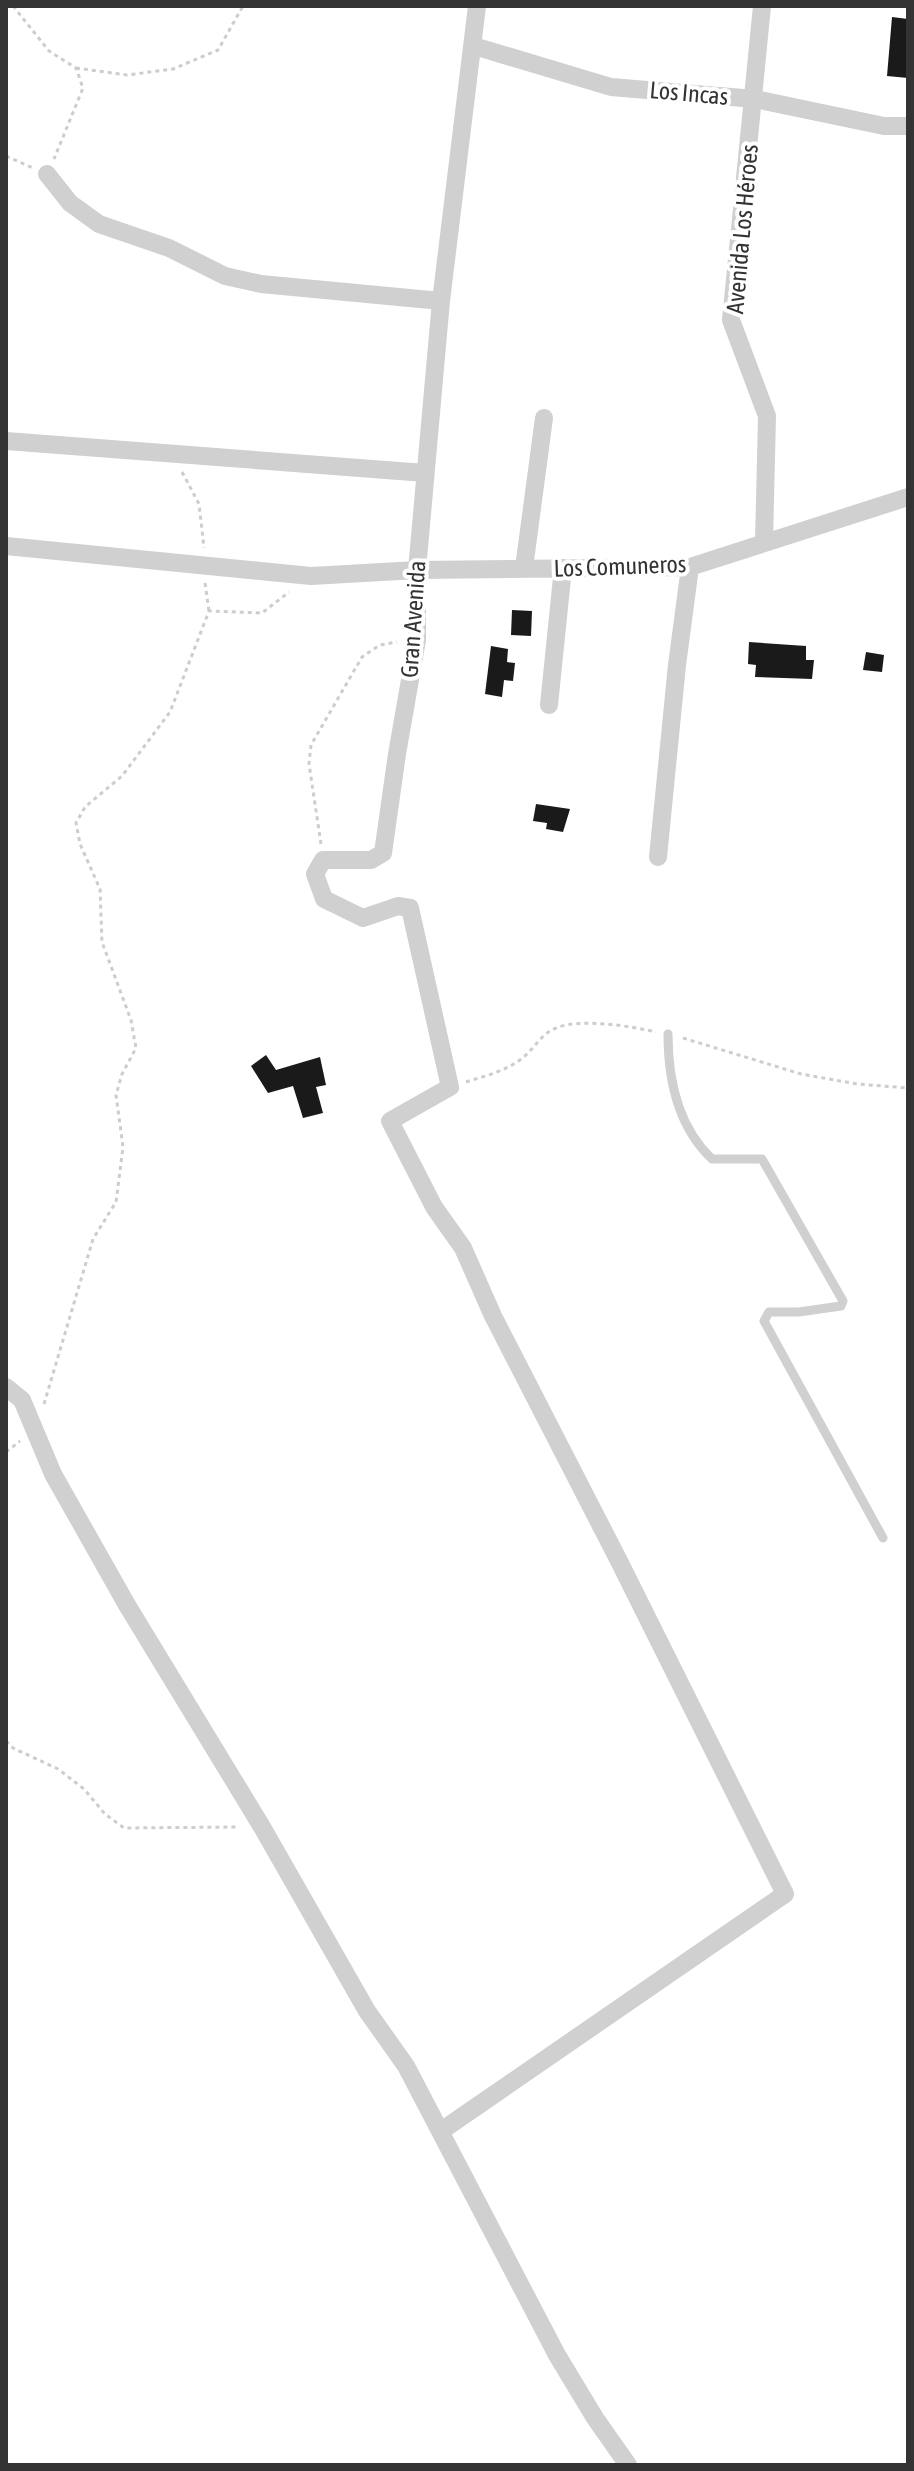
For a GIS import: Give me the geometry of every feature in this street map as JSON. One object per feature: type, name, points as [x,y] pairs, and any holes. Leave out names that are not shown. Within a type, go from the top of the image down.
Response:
[{"type":"street","name":"Gran Avenida","points":[[323,860],[371,860],[383,853],[417,640],[417,570],[441,301],[477,6]]},
{"type":"street","name":"Avenida Los Héroes","points":[[762,6],[731,320],[767,416],[764,542]]},
{"type":"street","name":"Los Incas","points":[[474,46],[611,87],[755,99],[884,126],[908,126]]},
{"type":"street","points":[[47,174],[70,203],[99,224],[169,248],[225,276],[261,284],[441,301]]},
{"type":"street","points":[[524,568],[544,418]]},
{"type":"street","points":[[6,441],[425,473]]},
{"type":"street","name":"Los Comuneros","points":[[6,546],[311,576],[417,570],[690,567],[908,497]]},
{"type":"street","points":[[658,857],[690,567]]},
{"type":"street","points":[[549,705],[563,568]]},
{"type":"street","points":[[323,860],[315,874],[324,899],[363,918],[398,906],[410,908],[450,1087],[390,1121],[434,1207],[463,1248],[493,1316],[785,1894],[441,2131]]},
{"type":"street","points":[[6,1387],[22,1400],[53,1474],[367,2011],[406,2066],[557,2355],[628,2465]]},
{"type":"lane","points":[[668,1034],[668,1065],[677,1104],[703,1151],[712,1159],[762,1159],[843,1301],[841,1306],[799,1312],[769,1312],[764,1321],[883,1538]]},
{"type":"path","points":[[13,6],[49,51],[76,68],[127,75],[173,69],[218,50],[243,6]]},
{"type":"path","points":[[6,156],[47,174],[83,88],[76,68]]},
{"type":"path","points":[[44,1405],[93,1239],[116,1202],[123,1147],[116,1095],[122,1074],[136,1048],[131,1020],[102,942],[100,889],[80,844],[76,823],[85,807],[122,776],[170,712],[209,611],[203,564],[205,540],[199,504],[179,468],[165,453]]},
{"type":"path","points":[[209,611],[262,613],[311,576]]},
{"type":"path","points":[[323,860],[309,764],[311,745],[362,657],[380,645],[417,640]]},
{"type":"path","points":[[6,1741],[13,1748],[58,1769],[84,1789],[105,1814],[124,1828],[262,1827]]},
{"type":"building","points":[[892,17],[908,19],[908,78],[887,76]]},
{"type":"building","points":[[512,610],[532,611],[531,636],[511,635]]},
{"type":"building","points":[[749,642],[806,646],[806,660],[814,660],[812,679],[755,677],[756,665],[748,664]]},
{"type":"building","points":[[491,646],[508,649],[507,662],[515,663],[513,681],[504,680],[502,697],[485,694]]},
{"type":"building","points":[[866,652],[884,655],[882,672],[863,670]]},
{"type":"building","points":[[536,804],[570,809],[563,832],[546,829],[547,823],[533,821]]},
{"type":"building","points":[[266,1055],[276,1070],[320,1057],[326,1085],[316,1087],[323,1113],[303,1118],[293,1086],[268,1093],[251,1066]]}]
